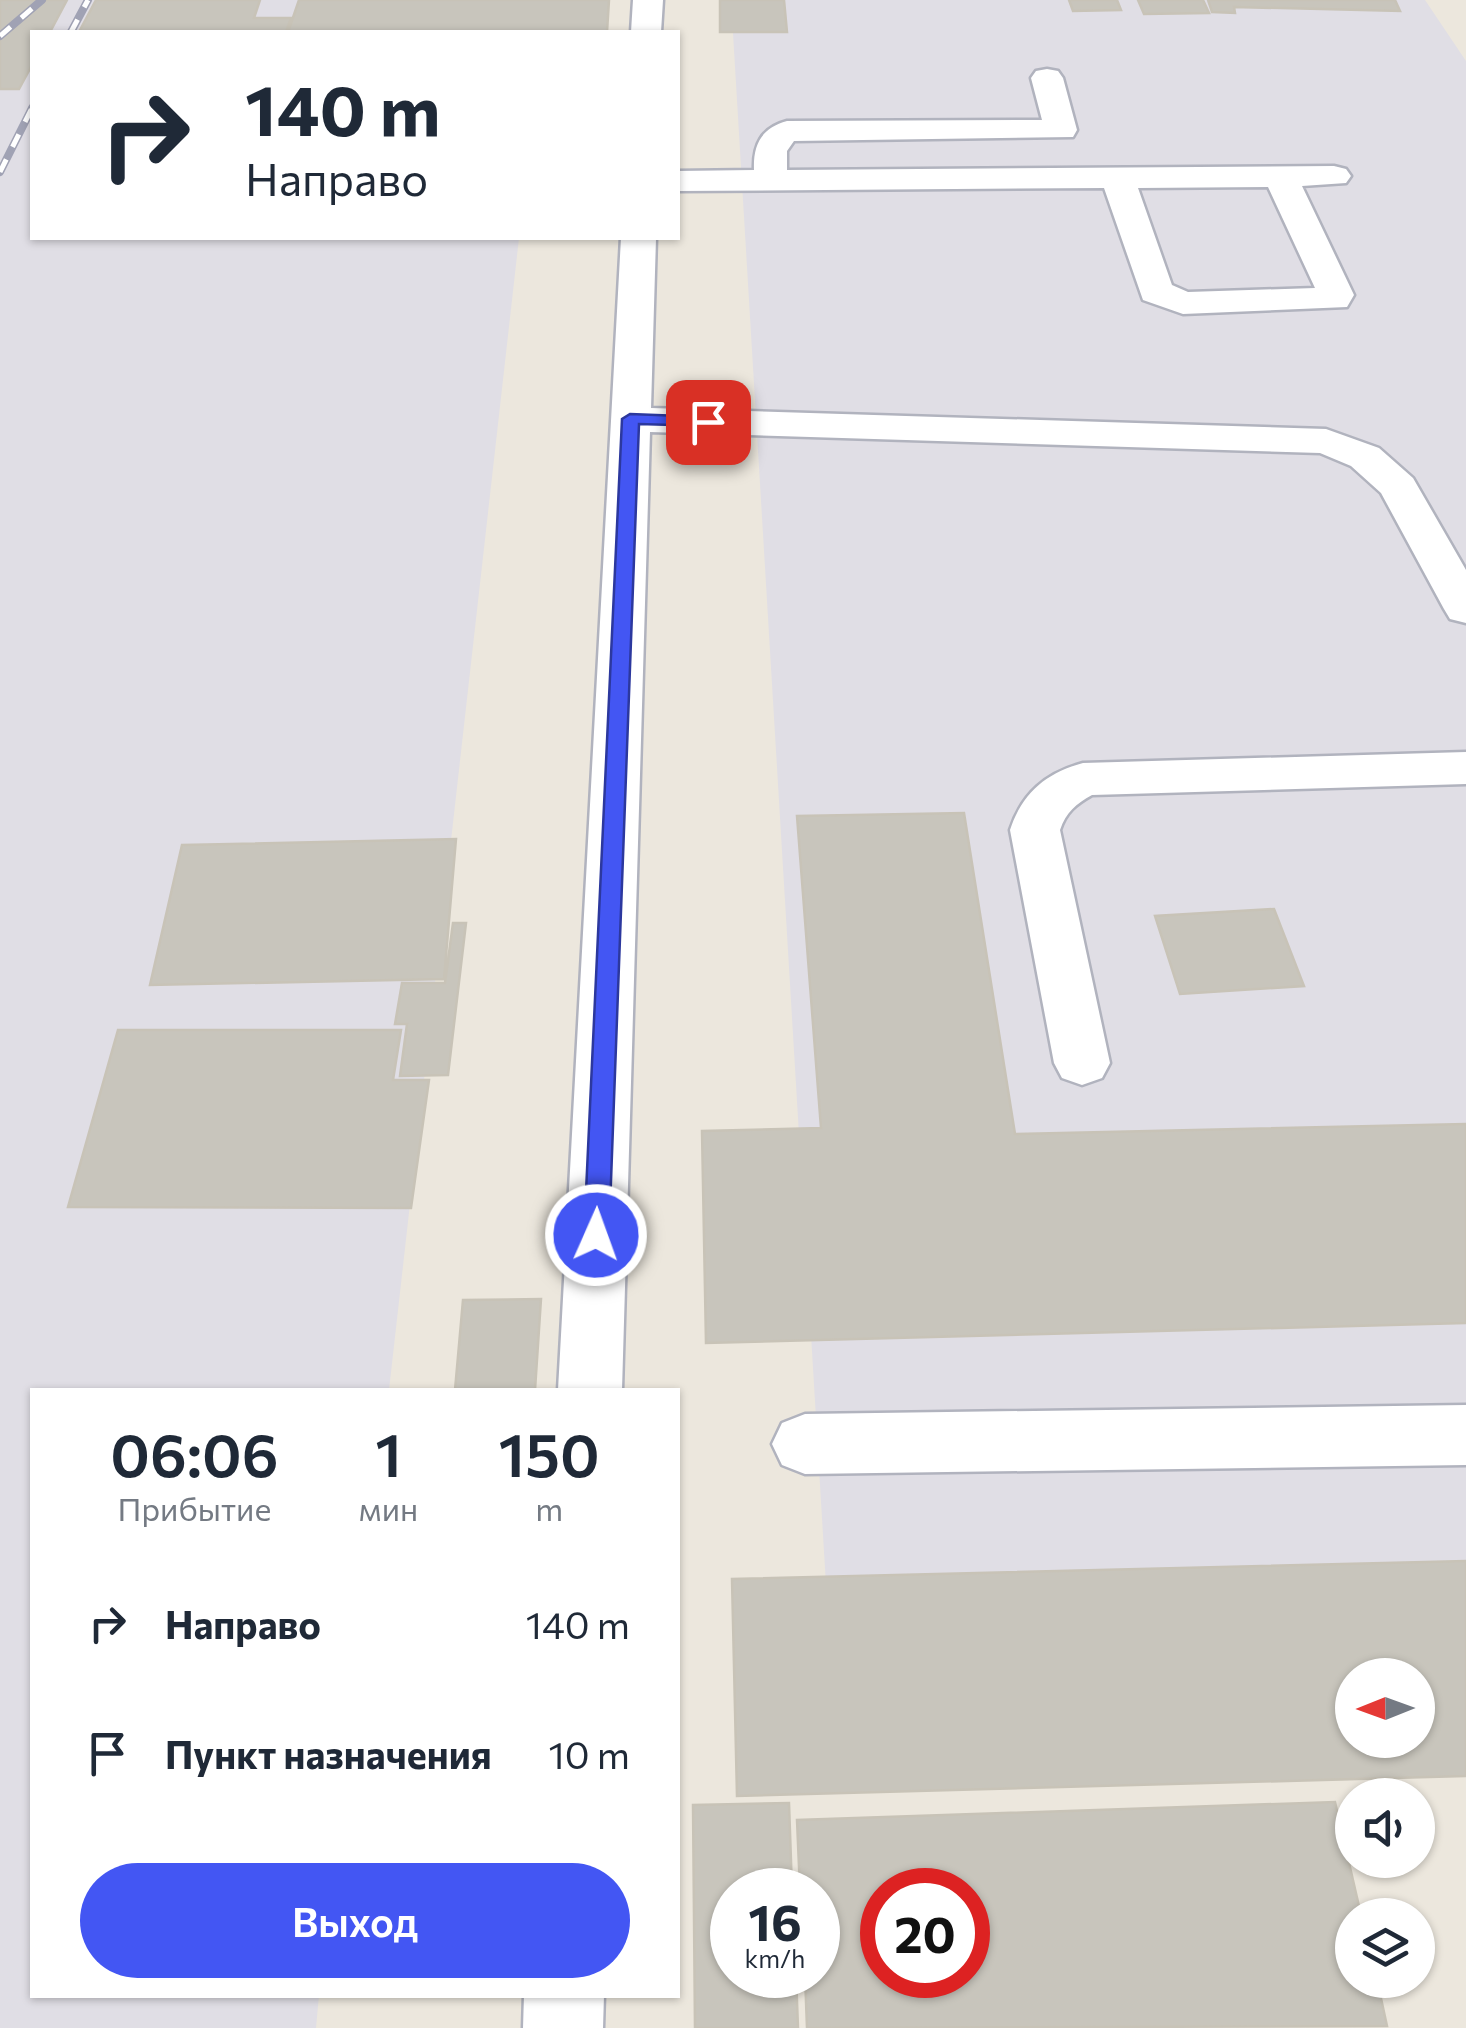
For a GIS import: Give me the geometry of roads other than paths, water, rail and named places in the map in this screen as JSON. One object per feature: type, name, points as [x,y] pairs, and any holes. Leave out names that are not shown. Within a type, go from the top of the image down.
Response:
[{"type":"lane","points":[[646,30],[648,0]]},
{"type":"lane","points":[[771,180],[769,149],[777,135],[787,130],[1061,130],[1048,78]]},
{"type":"lane","points":[[1117,177],[1156,292],[1182,303],[1334,299],[1336,295],[1280,176]]},
{"type":"lane","points":[[680,180],[1334,176]]},
{"type":"lane","points":[[590,1388],[638,240]]},
{"type":"lane","points":[[630,419],[1326,442],[1364,457],[1398,487],[1466,610]]},
{"type":"lane","points":[[1082,1063],[1035,830],[1041,810],[1055,793],[1083,779],[1466,768]]},
{"type":"lane","points":[[805,1444],[1466,1435]]},
{"type":"lane","points":[[563,2028],[564,1998]]},
{"type":"railway","points":[[0,36],[42,0]]},
{"type":"railway","points":[[72,30],[88,0]]},
{"type":"railway","points":[[0,172],[30,112]]}]
